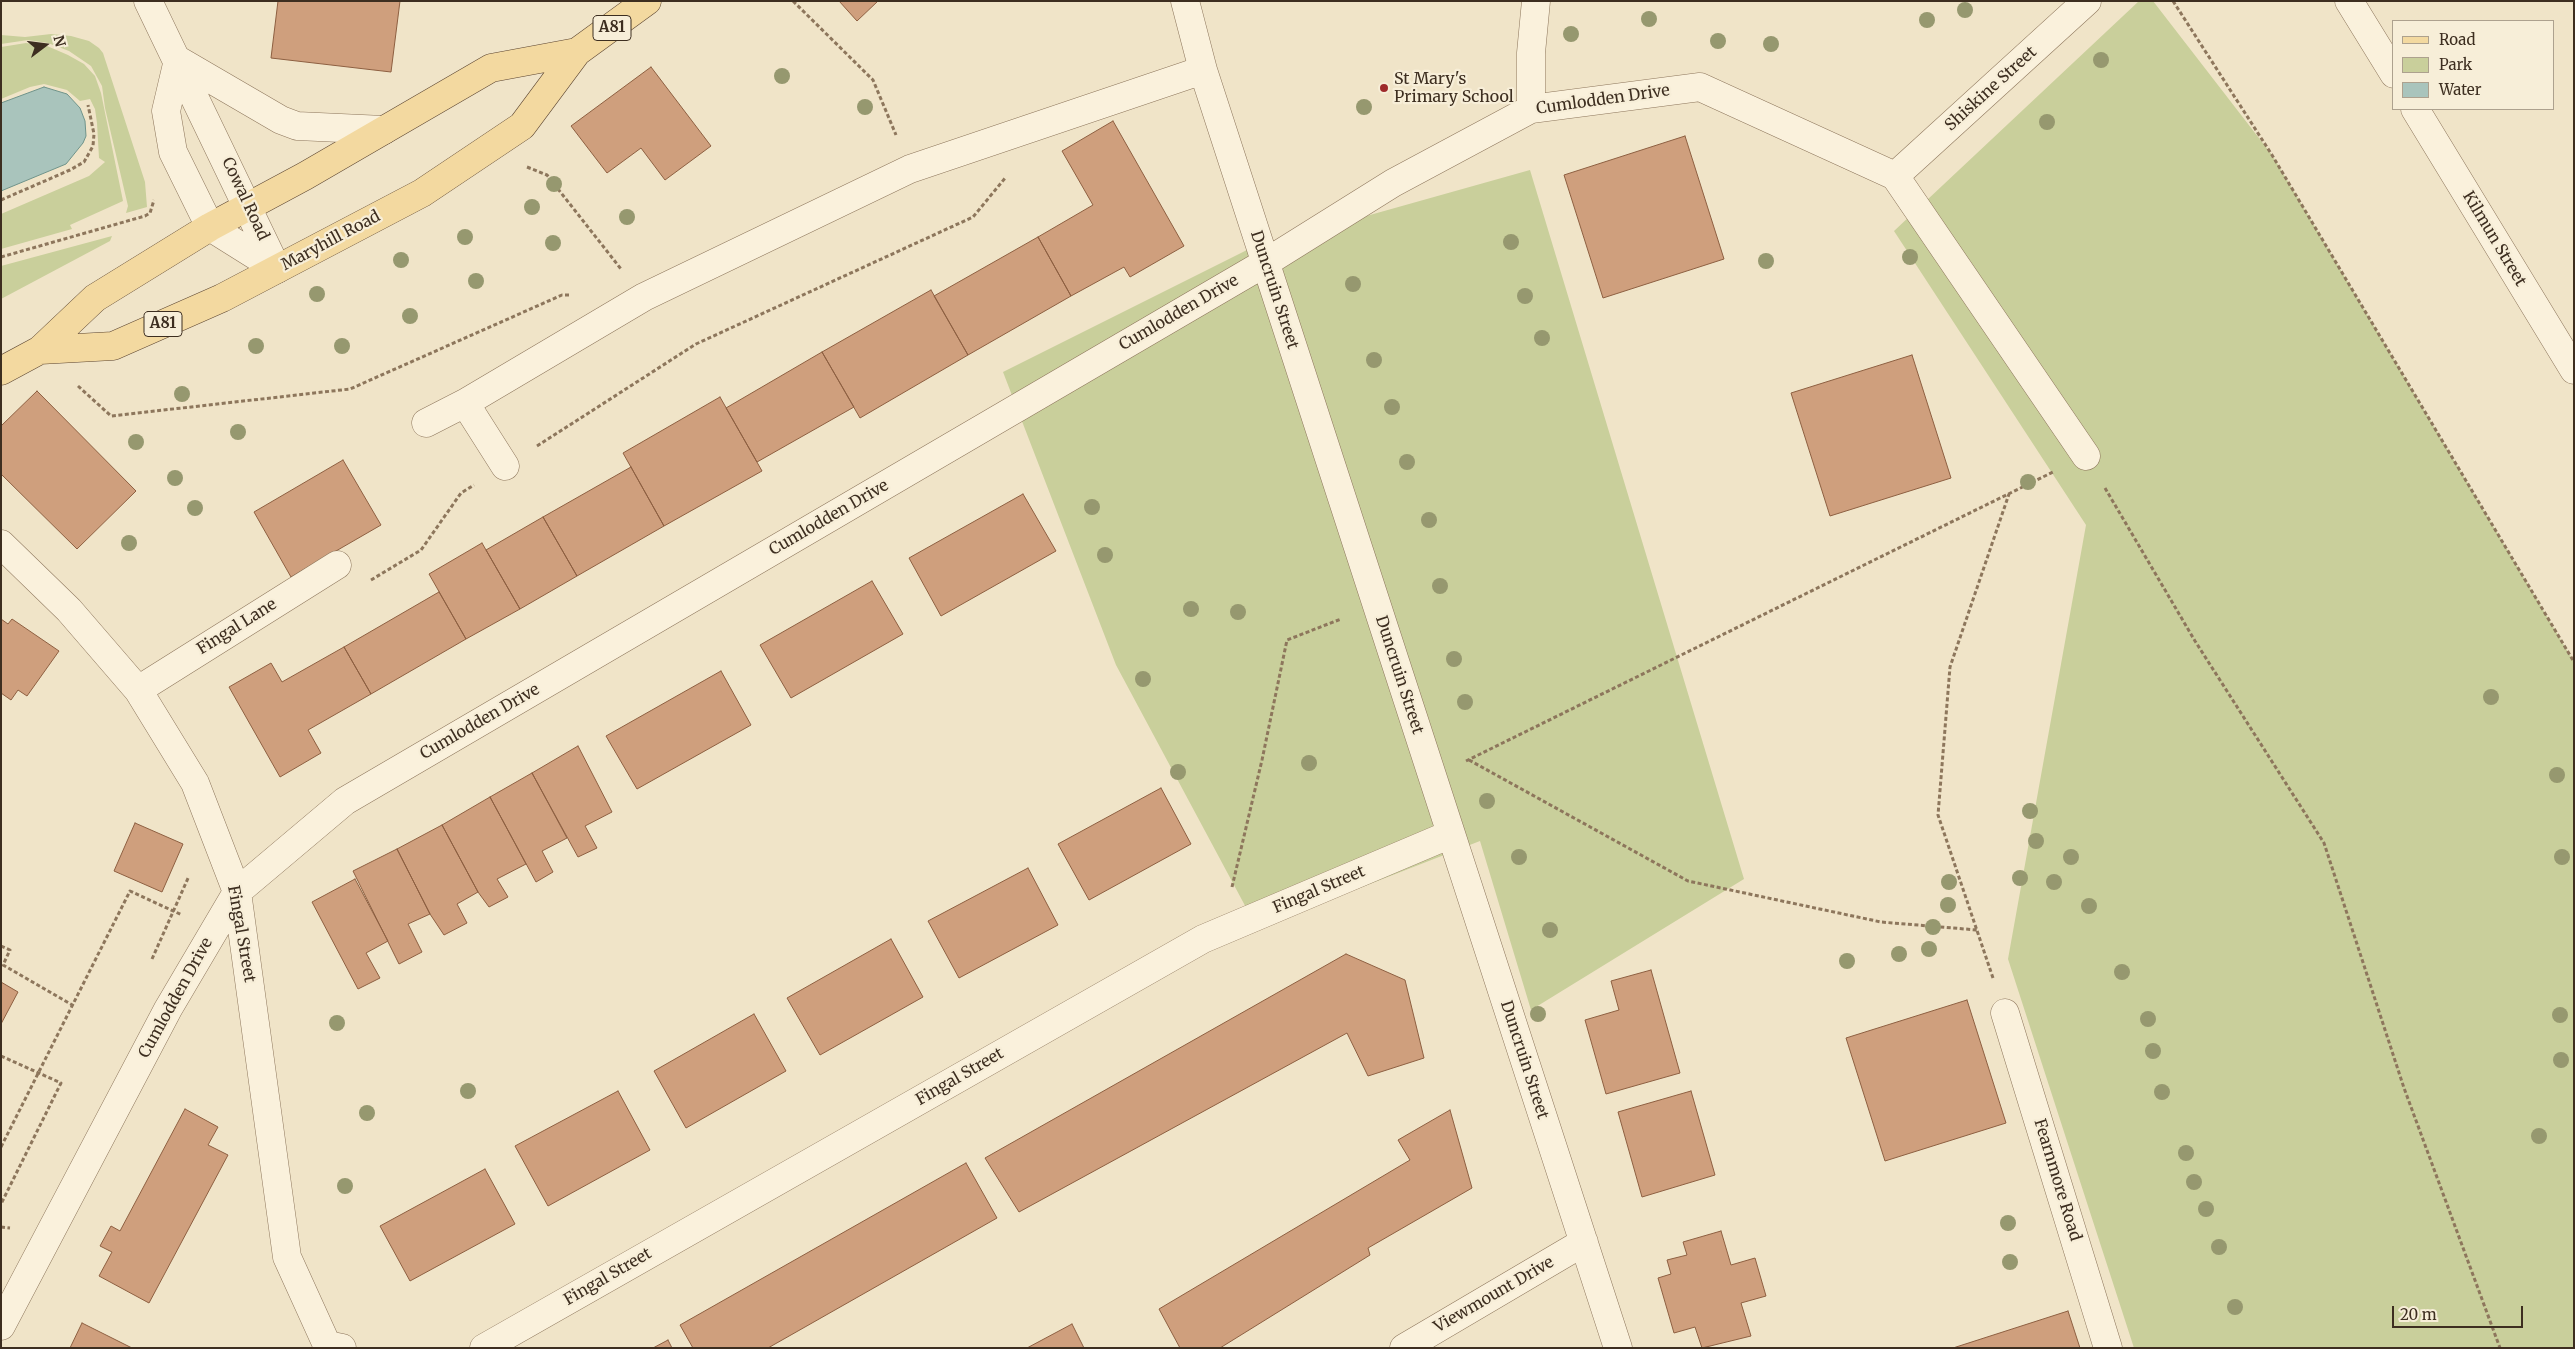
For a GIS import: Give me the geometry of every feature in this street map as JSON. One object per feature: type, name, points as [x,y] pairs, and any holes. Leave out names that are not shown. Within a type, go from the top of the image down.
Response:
[{"type":"main road","name":"Maryhill Road","points":[[40,350],[113,346],[222,298],[422,193],[522,126],[576,52],[647,1]]},
{"type":"main road","name":"Maryhill Road","points":[[1,371],[40,350],[95,298],[210,227],[491,68],[576,52]]},
{"type":"street","name":"Cowal Road","points":[[148,1],[277,269]]},
{"type":"street","name":"Duncruin Street","points":[[1185,1],[1203,70],[1265,263],[1618,1348]]},
{"type":"street","points":[[1532,109],[1531,53],[1536,1]]},
{"type":"street","name":"Shiskine Street","points":[[1895,176],[2087,1]]},
{"type":"street","points":[[2349,1],[2392,71]]},
{"type":"street","points":[[210,227],[174,152],[166,111],[178,60],[281,120],[296,126],[384,130]]},
{"type":"street","points":[[426,423],[465,403],[644,297],[910,169],[1203,70]]},
{"type":"street","name":"Cumlodden Drive","points":[[1,1326],[168,1009],[236,892],[345,801],[1265,263],[1393,182],[1532,109],[1700,87],[1895,176]]},
{"type":"street","name":"Kilmun Street","points":[[2416,110],[2574,370]]},
{"type":"street","points":[[1895,176],[2086,456]]},
{"type":"street","name":"Cowal Road","points":[[210,227],[277,269]]},
{"type":"street","points":[[465,403],[505,466]]},
{"type":"street","name":"Fingal Street","points":[[1,544],[69,610],[138,690],[195,783],[236,892],[287,1257],[327,1345],[342,1348]]},
{"type":"street","name":"Fingal Lane","points":[[138,690],[337,565]]},
{"type":"street","name":"Fingal Street","points":[[484,1348],[1203,938],[1451,834]]},
{"type":"street","name":"Fearnmore Road","points":[[2005,1013],[2108,1348]]},
{"type":"street","name":"Viewmount Drive","points":[[1404,1348],[1584,1242]]},
{"type":"path","points":[[793,1],[873,80],[910,169]]},
{"type":"path","points":[[2173,1],[2272,155],[2574,662]]},
{"type":"path","points":[[1,200],[84,162],[93,146],[94,134],[88,105]]},
{"type":"path","points":[[522,165],[547,175],[644,297]]},
{"type":"path","points":[[362,585],[421,550],[460,493],[696,344],[973,217],[1009,173]]},
{"type":"path","points":[[1,257],[145,216],[150,213],[154,197]]},
{"type":"path","points":[[40,350],[111,416],[214,406],[350,389],[562,295],[580,295]]},
{"type":"path","points":[[1433,777],[2086,456],[2195,642],[2324,843],[2404,1088],[2500,1348]]},
{"type":"path","points":[[2005,1013],[1938,815],[1950,667],[2009,494]]},
{"type":"path","points":[[1221,931],[1262,760],[1287,640],[1377,605]]},
{"type":"path","points":[[1469,760],[1688,881],[1881,922],[1977,930]]},
{"type":"path","points":[[149,964],[211,826]]},
{"type":"path","points":[[1,1147],[74,1006],[130,891],[214,930]]},
{"type":"path","points":[[1,946],[10,950],[3,965],[74,1006]]},
{"type":"path","points":[[1,1056],[61,1083],[1,1204]]},
{"type":"path","points":[[1,1227],[10,1228]]},
{"type":"green space","points":[[2139,1],[2153,1],[2272,155],[2574,662],[2574,1348],[2134,1348],[2008,959],[2086,525],[1894,231]]},
{"type":"green space","points":[[51,34],[71,36],[89,41],[103,53],[145,182],[147,207],[126,213],[128,206],[105,108],[102,86],[91,66],[69,51],[48,43],[28,40],[1,44],[1,35],[25,37]]},
{"type":"green space","points":[[26,43],[47,46],[68,55],[84,64],[95,76],[101,93],[123,201],[70,225],[72,229],[1,249],[1,214],[89,176],[105,162],[99,158],[95,109],[90,99],[80,101],[67,90],[44,84],[30,87],[1,99],[1,47]]},
{"type":"green space","points":[[1530,170],[1744,879],[1531,1010],[1480,841],[1257,928],[1116,665],[1003,372],[1249,249]]},
{"type":"green space","points":[[112,236],[110,241],[1,299],[1,266]]},
{"type":"water","points":[[44,87],[67,94],[80,108],[85,121],[86,136],[83,143],[66,164],[1,191],[1,103]]},
{"type":"building","points":[[278,1],[400,1],[391,72],[271,58]]},
{"type":"building","points":[[839,1],[878,1],[857,21]]},
{"type":"building","points":[[651,67],[711,146],[665,180],[641,148],[607,173],[571,126]]},
{"type":"building","points":[[1113,121],[1184,246],[1130,277],[1124,267],[1071,296],[1038,237],[1093,205],[1062,151]]},
{"type":"building","points":[[1685,136],[1724,259],[1603,298],[1564,175]]},
{"type":"building","points":[[1038,237],[1071,296],[968,355],[934,296]]},
{"type":"building","points":[[931,290],[968,355],[860,418],[822,352]]},
{"type":"building","points":[[822,352],[854,407],[757,462],[726,408]]},
{"type":"building","points":[[1912,355],[1951,478],[1830,516],[1791,393]]},
{"type":"building","points":[[37,391],[136,491],[77,549],[1,474],[1,426]]},
{"type":"building","points":[[720,397],[762,471],[664,526],[623,453]]},
{"type":"building","points":[[343,460],[381,525],[291,577],[254,512]]},
{"type":"building","points":[[631,467],[664,526],[577,576],[543,517]]},
{"type":"building","points":[[1023,494],[1056,551],[941,616],[909,558]]},
{"type":"building","points":[[543,517],[577,576],[520,609],[486,550]]},
{"type":"building","points":[[482,543],[520,609],[466,639],[429,574]]},
{"type":"building","points":[[872,581],[903,634],[791,698],[760,645]]},
{"type":"building","points":[[439,592],[466,639],[371,694],[344,647]]},
{"type":"building","points":[[1,619],[8,624],[12,619],[59,651],[27,696],[18,690],[11,700],[1,693]]},
{"type":"building","points":[[344,647],[371,694],[308,730],[321,753],[280,777],[229,687],[271,663],[282,682]]},
{"type":"building","points":[[721,671],[751,725],[637,789],[606,736]]},
{"type":"building","points":[[578,746],[612,812],[585,826],[597,848],[578,857],[532,773]]},
{"type":"building","points":[[532,773],[567,838],[542,851],[553,872],[536,882],[490,797]]},
{"type":"building","points":[[1161,788],[1191,844],[1089,900],[1058,844]]},
{"type":"building","points":[[490,797],[526,864],[497,879],[508,897],[489,907],[478,892],[442,825]]},
{"type":"building","points":[[135,823],[183,844],[162,892],[114,871]]},
{"type":"building","points":[[442,825],[478,892],[457,904],[467,923],[444,935],[430,914],[397,849]]},
{"type":"building","points":[[397,849],[430,914],[408,924],[422,952],[399,964],[353,871]]},
{"type":"building","points":[[1028,868],[1058,925],[959,978],[928,921]]},
{"type":"building","points":[[355,879],[388,941],[366,953],[380,978],[358,989],[312,902]]},
{"type":"building","points":[[891,939],[923,997],[820,1055],[787,998]]},
{"type":"building","points":[[1346,954],[1405,980],[1424,1058],[1368,1076],[1347,1033],[1019,1212],[985,1158]]},
{"type":"building","points":[[1651,970],[1680,1073],[1606,1094],[1585,1020],[1619,1010],[1611,981]]},
{"type":"building","points":[[1,982],[18,992],[1,1024]]},
{"type":"building","points":[[1967,1000],[2006,1123],[1885,1161],[1846,1038]]},
{"type":"building","points":[[754,1014],[786,1071],[686,1128],[654,1071]]},
{"type":"building","points":[[618,1091],[650,1150],[548,1206],[515,1146]]},
{"type":"building","points":[[1691,1091],[1715,1175],[1642,1197],[1618,1112]]},
{"type":"building","points":[[185,1109],[218,1127],[208,1145],[228,1155],[149,1303],[99,1276],[112,1252],[100,1246],[111,1226],[120,1231]]},
{"type":"building","points":[[1450,1110],[1472,1188],[1368,1248],[1370,1255],[1220,1348],[1180,1348],[1159,1309],[1410,1160],[1398,1140]]},
{"type":"building","points":[[966,1163],[997,1218],[768,1348],[693,1348],[680,1325]]},
{"type":"building","points":[[485,1169],[515,1224],[410,1281],[380,1226]]},
{"type":"building","points":[[1721,1231],[1731,1265],[1755,1258],[1766,1296],[1741,1303],[1751,1336],[1702,1348],[1695,1327],[1674,1333],[1658,1278],[1671,1274],[1667,1260],[1687,1255],[1683,1242]]},
{"type":"building","points":[[2068,1311],[2080,1348],[1953,1348]]},
{"type":"building","points":[[82,1323],[132,1348],[70,1348]]},
{"type":"building","points":[[1072,1324],[1084,1348],[1027,1348]]},
{"type":"building","points":[[668,1340],[672,1348],[653,1348]]},
{"type":"place","name":"St Mary's Primary School","points":[[1384,88]]}]
